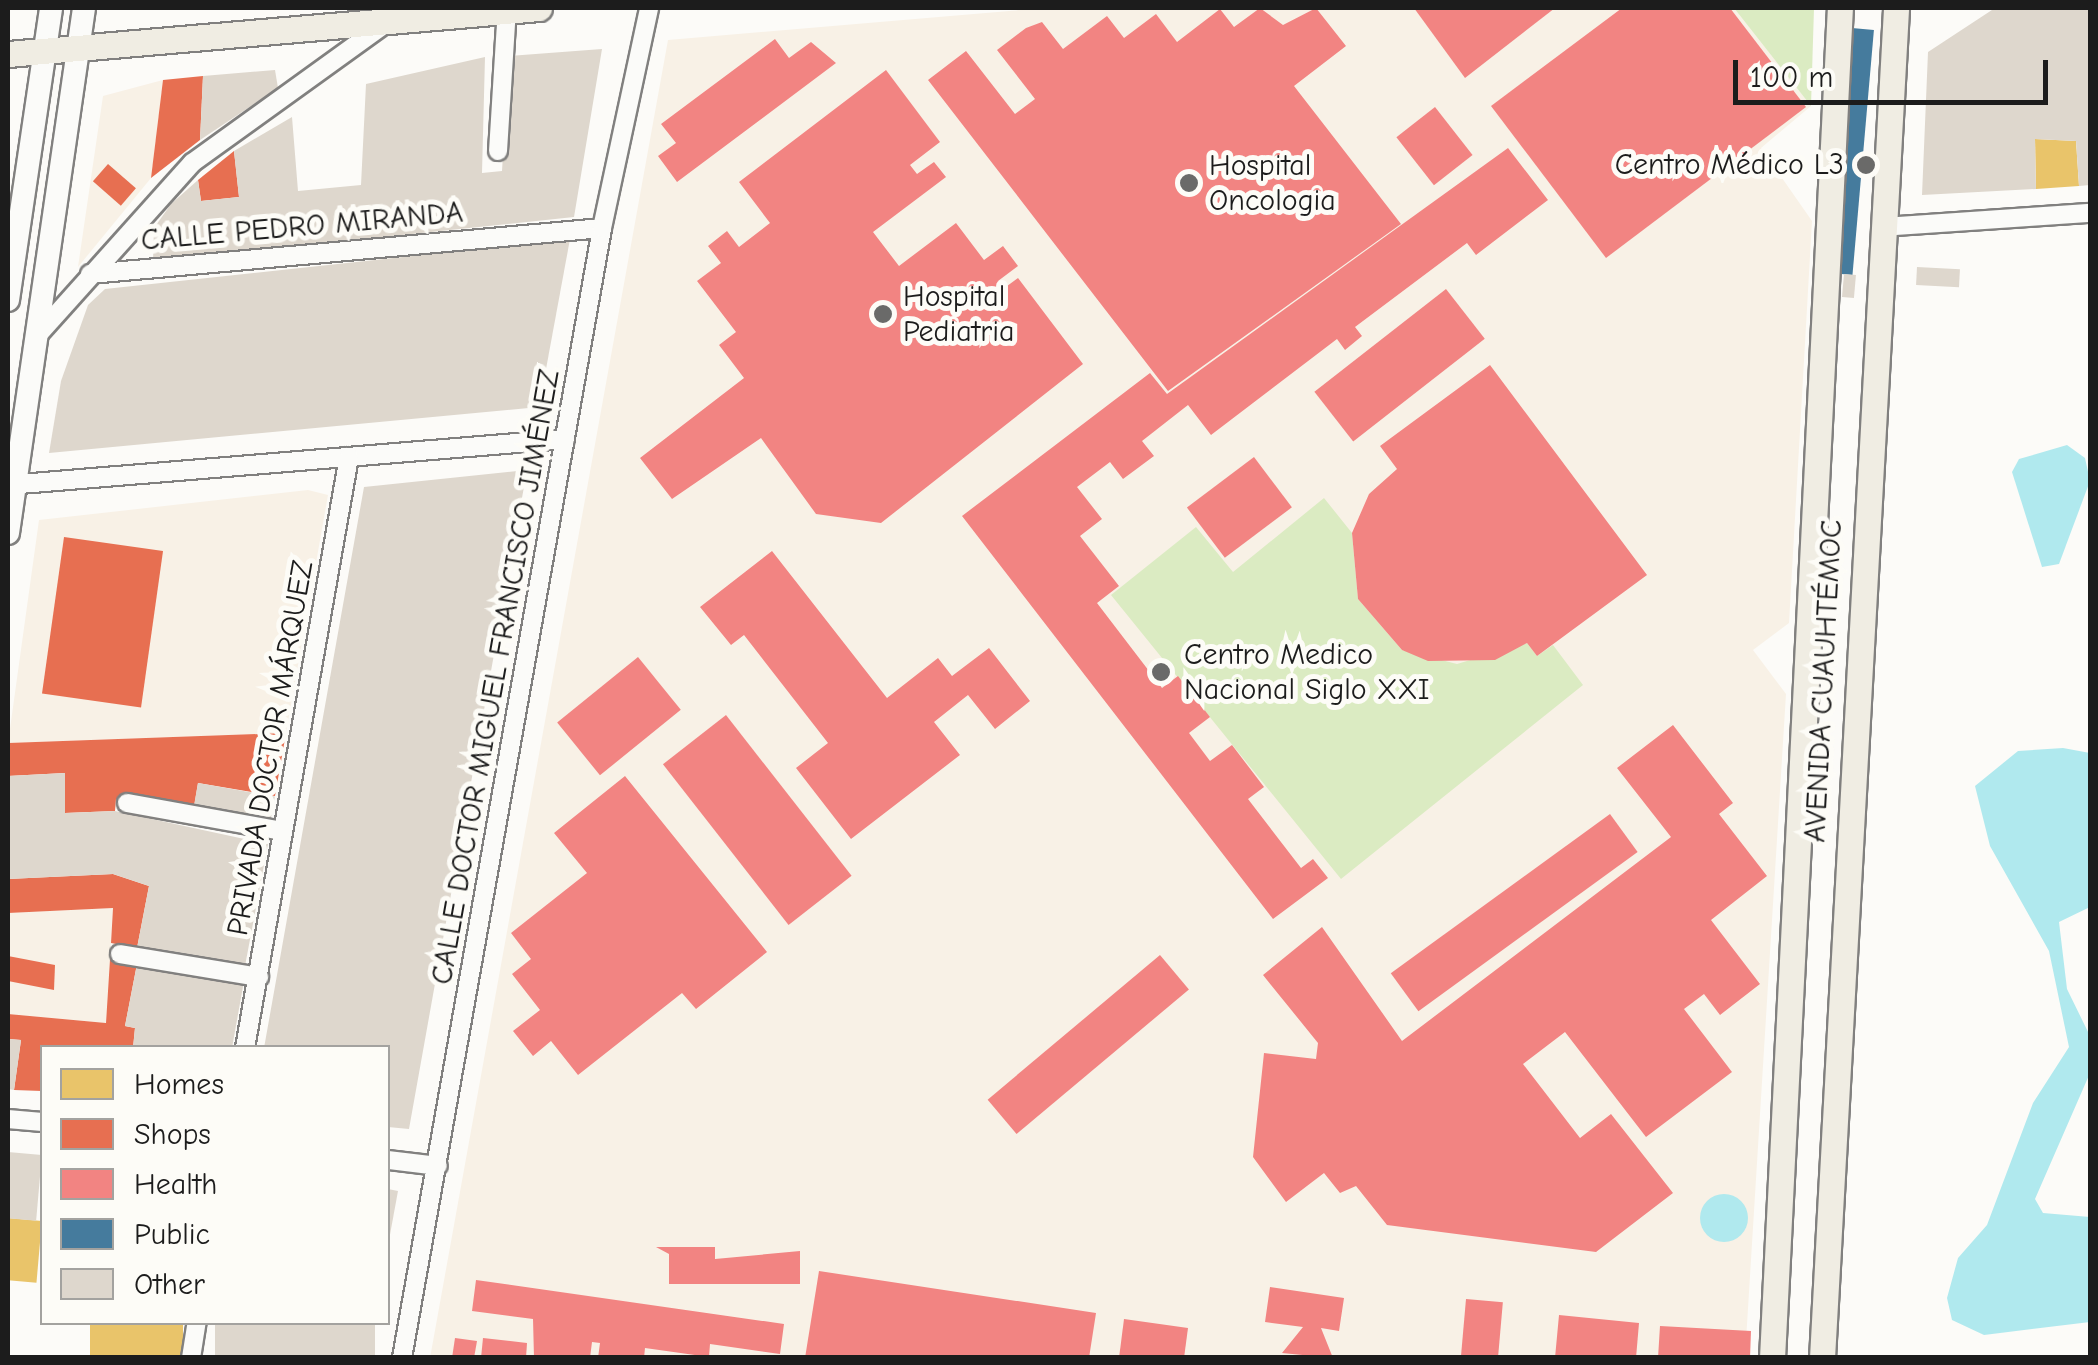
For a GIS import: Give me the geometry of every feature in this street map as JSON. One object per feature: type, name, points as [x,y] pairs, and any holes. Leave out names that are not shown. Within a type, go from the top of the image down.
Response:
[{"type":"main road","points":[[8,300],[51,8]]},
{"type":"main road","points":[[8,534],[11,485],[84,8]]},
{"type":"main road","points":[[8,54],[389,14],[539,8]]},
{"type":"main road","name":"AVENIDA CUAUHTÉMOC","points":[[1772,1358],[1840,8]]},
{"type":"main road","name":"AVENIDA CUAUHTÉMOC","points":[[1822,1358],[1896,8]]},
{"type":"street","name":"CALLE DOCTOR MIGUEL FRANCISCO JIMÉNEZ","points":[[402,1358],[602,228],[649,8]]},
{"type":"street","points":[[498,151],[507,9]]},
{"type":"street","points":[[36,337],[192,163],[389,14]]},
{"type":"street","points":[[1882,227],[2090,212]]},
{"type":"street","name":"CALLE PEDRO MIRANDA","points":[[90,274],[602,228]]},
{"type":"street","points":[[11,485],[565,439]]},
{"type":"street","name":"PRIVADA DOCTOR MÁRQUEZ","points":[[246,1045],[349,457]]},
{"type":"street","points":[[127,803],[284,830]]},
{"type":"street","points":[[120,954],[259,977]]},
{"type":"street","points":[[8,1119],[40,1122]]},
{"type":"street","points":[[390,1160],[438,1166]]},
{"type":"street","points":[[191,1358],[196,1325]]},
{"type":"shaded area","name":"Centro Medico Nacional Siglo XXI","points":[[1043,8],[1734,8],[1811,106],[1761,148],[1812,221],[1789,623],[1753,650],[1786,694],[1745,1357],[430,1358],[668,40]]},
{"type":"shaded area","points":[[163,80],[151,178],[78,267],[103,96]]},
{"type":"shaded area","points":[[308,490],[328,495],[286,733],[8,743],[39,520]]},
{"type":"shaded area","points":[[113,908],[106,1023],[8,1014],[8,913]]},
{"type":"green space","points":[[1734,8],[1814,8],[1811,106]]},
{"type":"green space","points":[[1324,498],[1352,533],[1358,599],[1402,650],[1457,664],[1527,643],[1537,656],[1553,645],[1583,685],[1341,879],[1111,595],[1196,527],[1233,572]]},
{"type":"water","points":[[2067,445],[2085,458],[2090,481],[2059,564],[2042,567],[2012,472],[2019,459]]},
{"type":"water","points":[[2063,748],[2090,753],[2090,907],[2059,922],[2067,989],[2090,1036],[2090,1073],[2035,1199],[2043,1213],[2090,1217],[2090,1322],[1984,1335],[1952,1320],[1947,1298],[1958,1258],[1987,1225],[2033,1103],[2069,1047],[2049,951],[1990,846],[1975,786],[2018,751]]},
{"type":"water","points":[[1724,1194],[1741,1201],[1748,1218],[1741,1235],[1724,1242],[1707,1235],[1700,1218],[1707,1201]]},
{"type":"building: Homes","points":[[2035,139],[2076,141],[2079,186],[2036,189]]},
{"type":"building: Homes","points":[[8,1218],[40,1221],[36,1283],[8,1280]]},
{"type":"building: Homes","points":[[90,1325],[183,1325],[183,1358],[90,1358]]},
{"type":"building: Shops","points":[[203,76],[200,140],[151,178],[163,80]]},
{"type":"building: Shops","points":[[234,151],[239,197],[201,201],[198,180]]},
{"type":"building: Shops","points":[[108,164],[136,188],[121,206],[93,181]]},
{"type":"building: Shops","points":[[64,537],[163,551],[141,707],[42,693]]},
{"type":"building: Shops","points":[[286,733],[275,796],[198,783],[193,813],[116,799],[115,811],[65,813],[65,773],[8,776],[8,743]]},
{"type":"building: Shops","points":[[113,874],[149,886],[137,948],[111,943],[113,908],[8,913],[8,879]]},
{"type":"building: Shops","points":[[8,956],[55,965],[54,990],[8,981]]},
{"type":"building: Shops","points":[[110,959],[137,964],[125,1026],[135,1028],[133,1045],[40,1045],[40,1091],[14,1090],[21,1040],[8,1039],[8,1014],[106,1023]]},
{"type":"building: Health","name":"Hospital Oncologia","points":[[1260,8],[1283,25],[1316,8],[1346,46],[1294,86],[1401,224],[1168,391],[928,80],[966,51],[1015,114],[1035,99],[997,50],[1026,28],[1042,22],[1063,49],[1107,16],[1124,38],[1156,14],[1177,42],[1220,9],[1234,27]]},
{"type":"building: Health","points":[[1414,8],[1555,8],[1465,78]]},
{"type":"building: Health","points":[[1622,8],[1730,8],[1806,107],[1606,258],[1491,106]]},
{"type":"building: Health","points":[[775,39],[789,58],[811,42],[836,63],[677,182],[658,156],[676,143],[661,124]]},
{"type":"building: Health","name":"Hospital Pediatria","points":[[886,70],[940,142],[910,165],[917,174],[934,162],[946,177],[873,232],[899,266],[956,223],[984,260],[1003,246],[1018,266],[998,281],[1003,289],[1018,278],[1083,364],[881,523],[816,514],[761,438],[672,499],[640,458],[744,378],[719,345],[736,332],[697,281],[721,263],[708,246],[727,231],[739,247],[770,223],[739,182]]},
{"type":"building: Health","points":[[1435,107],[1473,155],[1434,185],[1396,137]]},
{"type":"building: Health","points":[[1508,148],[1548,200],[1476,255],[1467,243],[1355,327],[1362,336],[1345,350],[1337,339],[1211,435],[1188,405],[1142,441],[1154,456],[1123,479],[1110,462],[1077,487],[1102,519],[1080,536],[1119,586],[1097,603],[1162,688],[1178,676],[1210,717],[1189,733],[1210,761],[1232,745],[1264,787],[1248,799],[1301,868],[1313,859],[1328,878],[1273,919],[962,516],[1150,373],[1167,394]]},
{"type":"building: Health","points":[[1446,289],[1485,339],[1353,441],[1314,392]]},
{"type":"building: Health","points":[[1490,365],[1647,575],[1537,656],[1527,643],[1495,660],[1428,661],[1402,650],[1358,599],[1352,533],[1369,494],[1397,469],[1380,446]]},
{"type":"building: Health","points":[[1254,457],[1292,507],[1225,558],[1187,508]]},
{"type":"building: Health","points":[[772,551],[887,698],[938,658],[952,676],[989,648],[1030,701],[995,729],[968,695],[934,722],[960,755],[851,839],[796,768],[828,743],[744,635],[731,645],[700,607]]},
{"type":"building: Health","points":[[638,657],[681,710],[600,775],[557,722]]},
{"type":"building: Health","points":[[726,715],[852,876],[789,925],[663,764]]},
{"type":"building: Health","points":[[1673,725],[1733,803],[1719,814],[1767,876],[1711,920],[1760,984],[1720,1015],[1704,994],[1684,1009],[1732,1072],[1646,1137],[1565,1032],[1523,1064],[1580,1138],[1611,1114],[1673,1193],[1596,1252],[1387,1225],[1356,1186],[1340,1193],[1324,1173],[1286,1202],[1253,1157],[1264,1053],[1316,1059],[1318,1043],[1263,975],[1322,927],[1402,1041],[1671,837],[1617,768]]},
{"type":"building: Health","points":[[625,776],[767,952],[696,1009],[682,993],[578,1075],[551,1041],[533,1056],[513,1031],[540,1010],[512,974],[531,959],[511,933],[587,873],[554,833]]},
{"type":"building: Health","points":[[1610,814],[1638,852],[1418,1011],[1391,973]]},
{"type":"building: Health","points":[[1160,955],[1189,989],[1017,1134],[988,1100]]},
{"type":"building: Health","points":[[656,1247],[715,1247],[715,1259],[800,1251],[800,1284],[669,1284],[669,1254]]},
{"type":"building: Health","points":[[819,1271],[1096,1313],[1089,1358],[805,1358]]},
{"type":"building: Health","points":[[476,1280],[784,1324],[780,1354],[710,1344],[709,1357],[645,1348],[644,1358],[598,1358],[600,1343],[592,1342],[590,1358],[534,1358],[533,1319],[472,1311]]},
{"type":"building: Health","points":[[1270,1287],[1344,1298],[1339,1331],[1321,1328],[1333,1358],[1282,1353],[1303,1327],[1265,1322]]},
{"type":"building: Health","points":[[1466,1299],[1503,1302],[1498,1358],[1461,1358]]},
{"type":"building: Health","points":[[1559,1315],[1639,1323],[1636,1358],[1555,1358]]},
{"type":"building: Health","points":[[1124,1319],[1188,1328],[1184,1358],[1119,1358]]},
{"type":"building: Health","points":[[1660,1326],[1751,1331],[1750,1358],[1658,1358]]},
{"type":"building: Health","points":[[455,1338],[477,1341],[474,1358],[452,1358]]},
{"type":"building: Health","points":[[483,1338],[527,1343],[526,1358],[481,1358]]},
{"type":"building: Public","points":[[1852,28],[1874,30],[1852,275],[1831,273]]},
{"type":"building: Other","points":[[1995,8],[2090,8],[2090,185],[2079,186],[2076,141],[2035,139],[2036,189],[1922,195],[1928,52]]},
{"type":"building: Other","points":[[602,49],[574,217],[153,261],[154,228],[171,204],[198,180],[201,201],[239,197],[234,151],[292,117],[298,191],[361,185],[366,84],[485,57],[482,173],[502,171],[509,56]]},
{"type":"building: Other","points":[[275,70],[278,88],[200,140],[203,76]]},
{"type":"building: Other","points":[[570,239],[539,407],[49,453],[61,381],[88,305],[105,289]]},
{"type":"building: Other","points":[[1917,267],[1960,269],[1959,287],[1916,285]]},
{"type":"building: Other","points":[[1844,274],[1856,275],[1854,298],[1842,297]]},
{"type":"building: Other","points":[[527,470],[409,1129],[390,1127],[390,1045],[265,1045],[364,487]]},
{"type":"building: Other","points":[[65,773],[65,813],[115,811],[268,844],[245,966],[137,948],[149,886],[113,874],[8,879],[8,776]]},
{"type":"building: Other","points":[[198,783],[275,797],[270,826],[193,813]]},
{"type":"building: Other","points":[[137,964],[244,981],[233,1045],[133,1045],[135,1028],[125,1026]]},
{"type":"building: Other","points":[[8,1039],[21,1040],[14,1090],[8,1089]]},
{"type":"building: Other","points":[[8,1152],[40,1155],[36,1221],[8,1218]]},
{"type":"building: Other","points":[[390,1189],[398,1191],[390,1235]]},
{"type":"building: Other","points":[[215,1325],[375,1325],[375,1358],[215,1358]]},
{"type":"place","name":"Centro Médico L3","points":[[1866,165]]},
{"type":"place","name":"Hospital Oncologia","points":[[1189,183]]},
{"type":"place","name":"Hospital Pediatria","points":[[883,314]]},
{"type":"place","name":"Centro Medico Nacional Siglo XXI","points":[[1161,672]]}]
